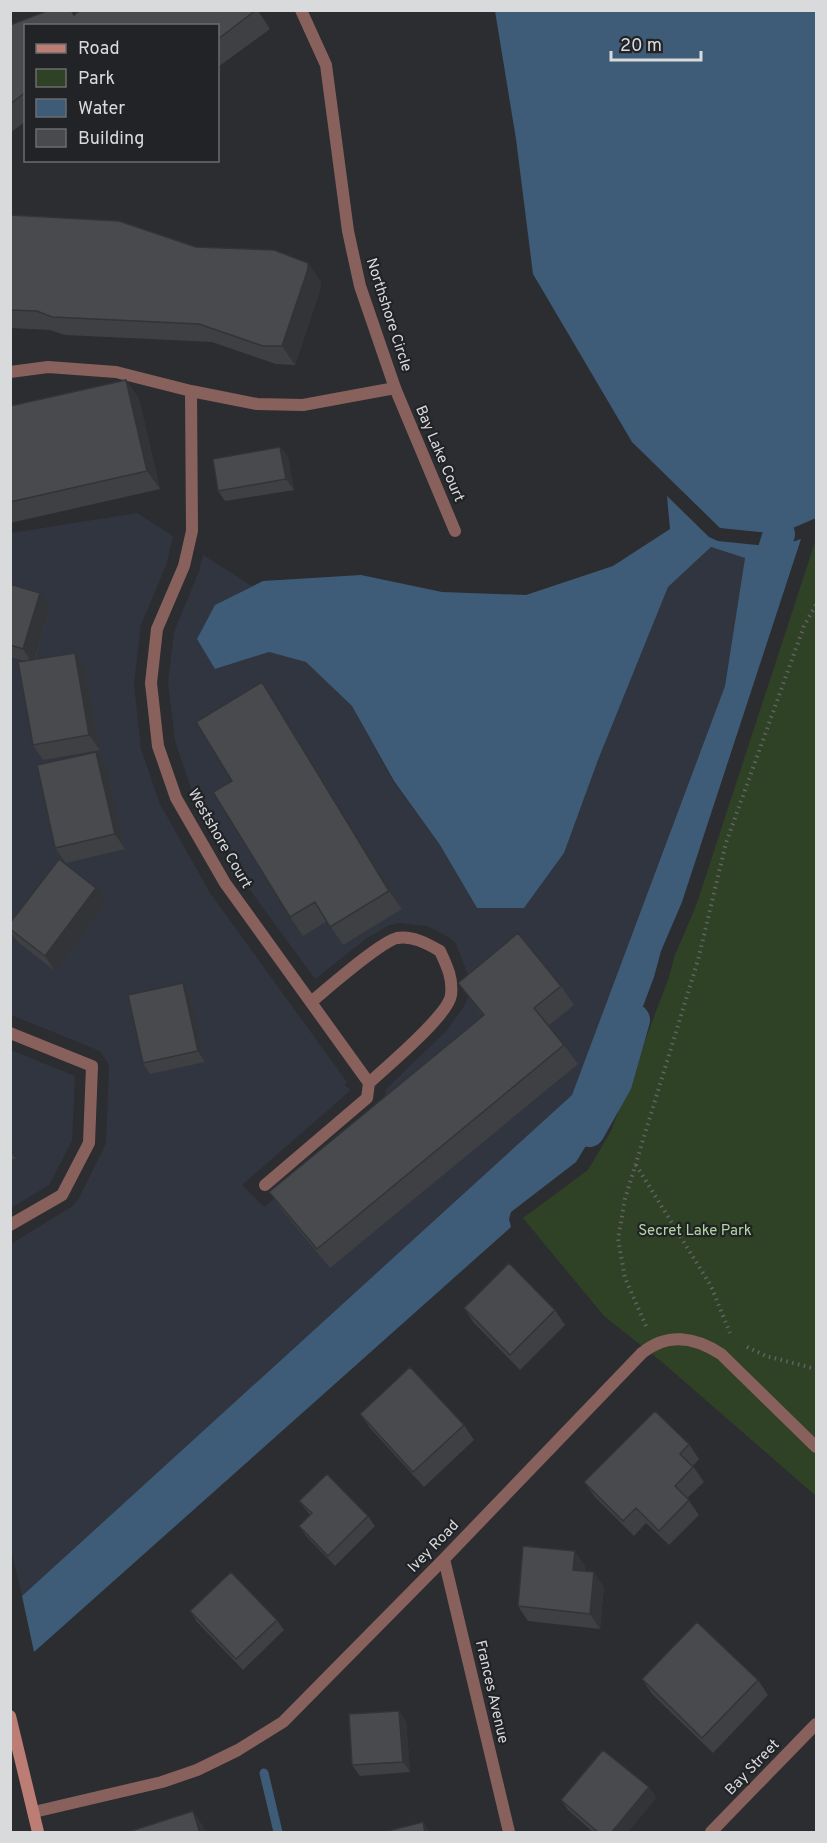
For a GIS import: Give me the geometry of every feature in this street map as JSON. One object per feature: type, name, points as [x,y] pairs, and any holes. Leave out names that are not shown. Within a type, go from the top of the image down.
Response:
[{"type":"main road","points":[[10,1716],[38,1833]]},
{"type":"street","name":"Northshore Circle","points":[[10,372],[48,367],[116,372],[191,391],[257,404],[303,405],[395,388],[360,286],[348,231],[326,65],[301,10]]},
{"type":"street","name":"Bay Lake Court","points":[[395,388],[455,531]]},
{"type":"street","name":"Westshore Court","points":[[191,391],[192,531],[183,566],[157,630],[151,683],[158,746],[176,798],[225,883],[369,1083]]},
{"type":"street","points":[[266,1185],[367,1098],[369,1083],[436,1020],[451,998],[451,976],[440,951],[418,940],[396,938],[311,1002]]},
{"type":"street","points":[[10,1033],[92,1066],[89,1143],[62,1195],[10,1225]]},
{"type":"street","name":"Ivey Road","points":[[34,1812],[162,1782],[197,1770],[238,1750],[283,1722],[642,1353],[656,1344],[678,1338],[709,1346],[721,1354],[815,1443]]},
{"type":"street","name":"Frances Avenue","points":[[444,1559],[509,1833]]},
{"type":"street","name":"Bay Street","points":[[711,1833],[816,1724]]},
{"type":"path","points":[[656,1344],[637,1308],[625,1278],[618,1239],[625,1198],[698,960],[726,843],[804,626],[816,605]]},
{"type":"path","points":[[636,1164],[711,1286],[728,1330],[734,1337]]},
{"type":"path","points":[[740,1344],[766,1356],[816,1369]]},
{"type":"shaded area","points":[[137,513],[173,536],[167,563],[141,625],[134,683],[141,749],[160,804],[210,893],[347,1082],[345,1085],[351,1090],[242,1185],[264,1207],[378,1109],[384,1099],[386,1089],[447,1030],[465,1005],[468,997],[468,975],[456,944],[449,937],[427,926],[399,923],[388,926],[367,938],[315,979],[239,875],[192,791],[175,741],[168,682],[174,632],[199,571],[203,555],[252,586],[215,605],[215,669],[269,652],[306,662],[352,706],[393,781],[440,845],[477,908],[524,908],[564,853],[598,760],[668,587],[711,547],[745,558],[725,686],[572,1095],[22,1596],[10,1545],[11,1244],[71,1207],[78,1200],[106,1143],[109,1065],[100,1051],[11,1015],[11,533]]},
{"type":"shaded area","points":[[11,1050],[75,1076],[72,1141],[49,1185],[11,1208]]},
{"type":"green space","name":"Secret Lake Park","points":[[816,539],[816,1496],[662,1362],[604,1316],[523,1218],[588,1170],[611,1131],[668,980],[675,955],[696,906]]},
{"type":"water","points":[[495,11],[816,11],[816,518],[779,534],[720,528],[632,442],[533,274],[516,139]]},
{"type":"water","points":[[667,496],[709,537],[718,541],[777,547],[801,539],[682,902],[661,951],[654,977],[598,1126],[576,1162],[511,1212],[509,1219],[511,1227],[34,1652],[22,1596],[572,1095],[725,686],[745,558],[711,547],[668,587],[598,760],[564,853],[524,908],[477,908],[440,845],[394,781],[352,706],[306,662],[269,652],[215,669],[197,639],[215,605],[263,581],[361,575],[442,592],[526,595],[613,566],[670,529]]},
{"type":"building","points":[[49,10],[71,10],[74,15],[80,10],[256,10],[219,38],[219,24],[24,24],[24,94],[10,104],[10,25]]},
{"type":"building","points":[[10,215],[119,221],[196,247],[274,250],[308,263],[308,269],[282,346],[263,346],[199,324],[52,317],[37,311],[10,310]]},
{"type":"building","points":[[126,380],[147,471],[10,502],[10,406]]},
{"type":"building","points":[[280,447],[286,479],[218,491],[213,459]]},
{"type":"building","points":[[10,584],[40,593],[23,649],[10,645]]},
{"type":"building","points":[[75,653],[89,735],[33,745],[18,662]]},
{"type":"building","points":[[262,682],[389,891],[330,927],[315,902],[290,917],[213,792],[232,781],[196,722]]},
{"type":"building","points":[[96,752],[115,834],[55,848],[37,765]]},
{"type":"building","points":[[59,859],[96,888],[45,956],[10,929],[10,923]]},
{"type":"building","points":[[518,933],[561,986],[534,1008],[564,1045],[317,1249],[269,1192],[484,1015],[458,983]]},
{"type":"building","points":[[183,983],[198,1051],[143,1063],[128,995]]},
{"type":"building","points":[[509,1263],[555,1310],[510,1355],[464,1308]]},
{"type":"building","points":[[410,1367],[464,1425],[413,1472],[360,1414]]},
{"type":"building","points":[[655,1411],[689,1444],[680,1454],[693,1467],[675,1486],[689,1500],[659,1531],[636,1508],[623,1521],[584,1482]]},
{"type":"building","points":[[327,1474],[368,1516],[328,1556],[299,1526],[312,1513],[299,1501]]},
{"type":"building","points":[[523,1546],[575,1551],[573,1570],[594,1572],[590,1614],[518,1606]]},
{"type":"building","points":[[231,1572],[277,1620],[236,1659],[190,1611]]},
{"type":"building","points":[[697,1622],[758,1680],[702,1738],[642,1679]]},
{"type":"building","points":[[399,1711],[403,1762],[352,1765],[349,1714]]},
{"type":"building","points":[[603,1750],[649,1787],[611,1833],[599,1833],[561,1800]]},
{"type":"building","points":[[193,1811],[200,1833],[125,1833]]},
{"type":"building","points":[[423,1822],[425,1833],[380,1833]]},
{"type":"waterway","points":[[762,587],[779,534]]},
{"type":"waterway","points":[[589,1131],[616,1083],[634,1020]]},
{"type":"waterway","points":[[264,1773],[278,1832]]}]
